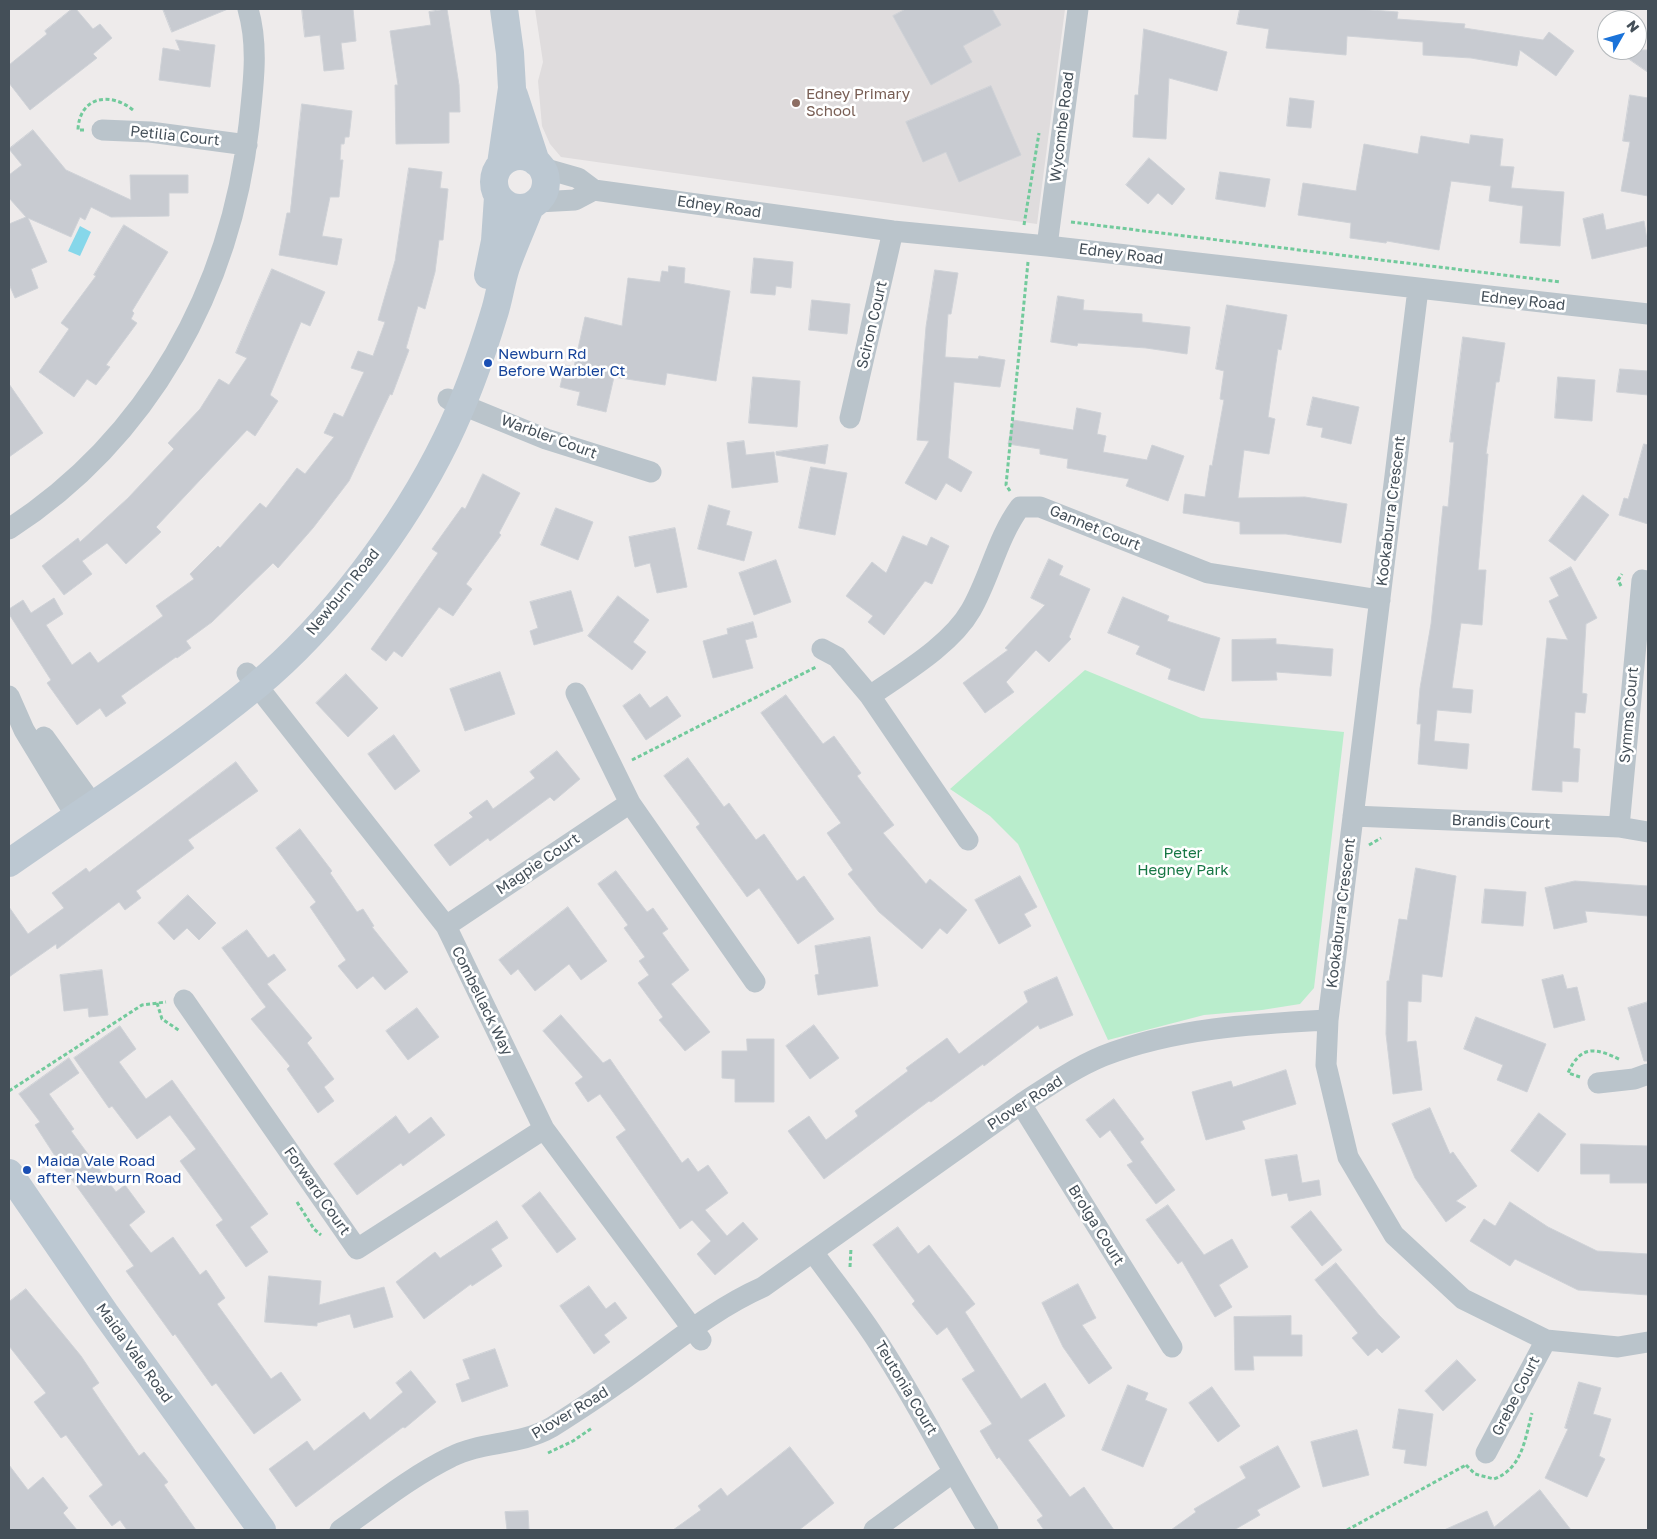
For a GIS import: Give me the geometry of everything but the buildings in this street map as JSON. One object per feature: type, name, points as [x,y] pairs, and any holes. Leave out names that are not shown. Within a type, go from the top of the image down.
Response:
[{"type":"street","points":[[9,529],[78,478],[114,440],[147,397],[183,343],[216,270],[230,225],[247,145],[255,71],[252,24],[248,9]]},
{"type":"street","points":[[504,9],[510,53],[512,88],[501,164],[493,181],[498,197],[512,208],[575,200],[594,190]]},
{"type":"street","name":"Wycombe Road","points":[[1038,245],[1050,219],[1078,9]]},
{"type":"street","points":[[512,88],[546,186],[534,204]]},
{"type":"street","name":"Petilia Court","points":[[102,130],[150,132],[247,145]]},
{"type":"street","points":[[501,164],[513,157],[521,156],[540,165]]},
{"type":"street","name":"Edney Road","points":[[540,165],[578,178],[594,190],[893,231],[1038,245],[1648,314]]},
{"type":"street","name":"Newburn Road","points":[[455,402],[463,359],[485,287],[495,241],[498,197]]},
{"type":"street","name":"Newburn Road","points":[[9,863],[80,803],[181,723],[252,679],[359,552],[384,517],[455,402],[495,312],[505,270],[534,204]]},
{"type":"street","name":"Sciron Court","points":[[850,418],[893,231]]},
{"type":"street","name":"Kookaburra Crescent","points":[[1418,289],[1328,1020],[1326,1065],[1348,1157],[1394,1235],[1463,1299],[1546,1340],[1618,1347],[1648,1342]]},
{"type":"street","name":"Warbler Court","points":[[455,402],[546,439],[651,472]]},
{"type":"street","points":[[870,696],[921,660],[953,632],[971,610],[1010,520],[1020,507]]},
{"type":"street","name":"Gannet Court","points":[[1020,507],[1040,507],[1208,573],[1380,600]]},
{"type":"street","name":"Symms Court","points":[[1619,827],[1642,580],[1648,581]]},
{"type":"street","points":[[829,653],[870,696],[968,840]]},
{"type":"street","name":"Combellack Way","points":[[252,679],[446,926],[544,1129],[696,1333]]},
{"type":"street","points":[[576,693],[630,803],[755,982]]},
{"type":"street","points":[[10,699],[24,730],[46,766],[80,803]]},
{"type":"street","name":"Newburn Road","points":[[9,840],[80,803]]},
{"type":"street","name":"Magpie Court","points":[[446,926],[630,803]]},
{"type":"street","name":"Brandis Court","points":[[1353,816],[1619,827],[1648,832]]},
{"type":"street","name":"Forward Court","points":[[184,1000],[357,1249],[544,1129]]},
{"type":"street","name":"Plover Road","points":[[364,1530],[422,1486],[463,1464],[556,1440],[696,1333],[736,1299],[763,1287],[1021,1104],[1058,1080],[1103,1056],[1183,1033],[1235,1025],[1328,1020]]},
{"type":"street","points":[[1598,1083],[1634,1079],[1648,1074]]},
{"type":"street","name":"Brolga Court","points":[[1021,1104],[1172,1347]]},
{"type":"street","name":"Maida Vale Road","points":[[10,1176],[105,1313],[262,1530]]},
{"type":"street","name":"Teutonia Court","points":[[813,1252],[874,1335],[935,1436],[952,1473],[988,1530]]},
{"type":"street","name":"Plover Road","points":[[340,1530],[400,1488],[452,1456],[528,1439],[551,1427],[696,1333]]},
{"type":"street","name":"Grebe Court","points":[[1486,1453],[1546,1340]]},
{"type":"street","points":[[874,1530],[952,1473]]},
{"type":"path","points":[[102,130],[78,130],[78,119],[86,107],[96,101],[110,99],[124,103],[140,116]]},
{"type":"path","points":[[1050,219],[1571,283]]},
{"type":"path","points":[[1020,507],[1006,485],[1038,245]]},
{"type":"path","points":[[614,770],[829,653]]},
{"type":"path","points":[[9,1091],[142,1005],[184,1000]]},
{"type":"path","points":[[157,1003],[162,1018],[188,1036]]},
{"type":"path","points":[[294,1196],[314,1229],[326,1240],[346,1248],[357,1249]]},
{"type":"path","points":[[839,1289],[853,1280],[850,1266],[851,1248],[854,1242]]},
{"type":"path","points":[[1466,1465],[1475,1474],[1494,1479],[1513,1468],[1522,1450],[1534,1404]]},
{"type":"path","points":[[546,1454],[573,1442],[597,1424]]},
{"type":"path","points":[[1349,1530],[1486,1453]]},
{"type":"shaded area","name":"Edney Primary School","points":[[535,9],[1065,9],[1037,224],[561,157],[550,144],[542,126],[538,81],[543,62]]},
{"type":"green space","name":"Peter Hegney Park","points":[[1085,670],[1201,718],[1344,732],[1314,988],[1300,1004],[1262,1010],[1204,1015],[1108,1040],[1018,844],[990,816],[950,789]]},
{"type":"water","points":[[80,226],[91,232],[80,256],[68,251]]},
{"type":"place","name":"Edney Primary School","points":[[796,103]]},
{"type":"place","name":"Newburn Rd Before Warbler Ct","points":[[488,363]]},
{"type":"place","name":"Maida Vale Road after Newburn Road","points":[[27,1170]]}]
